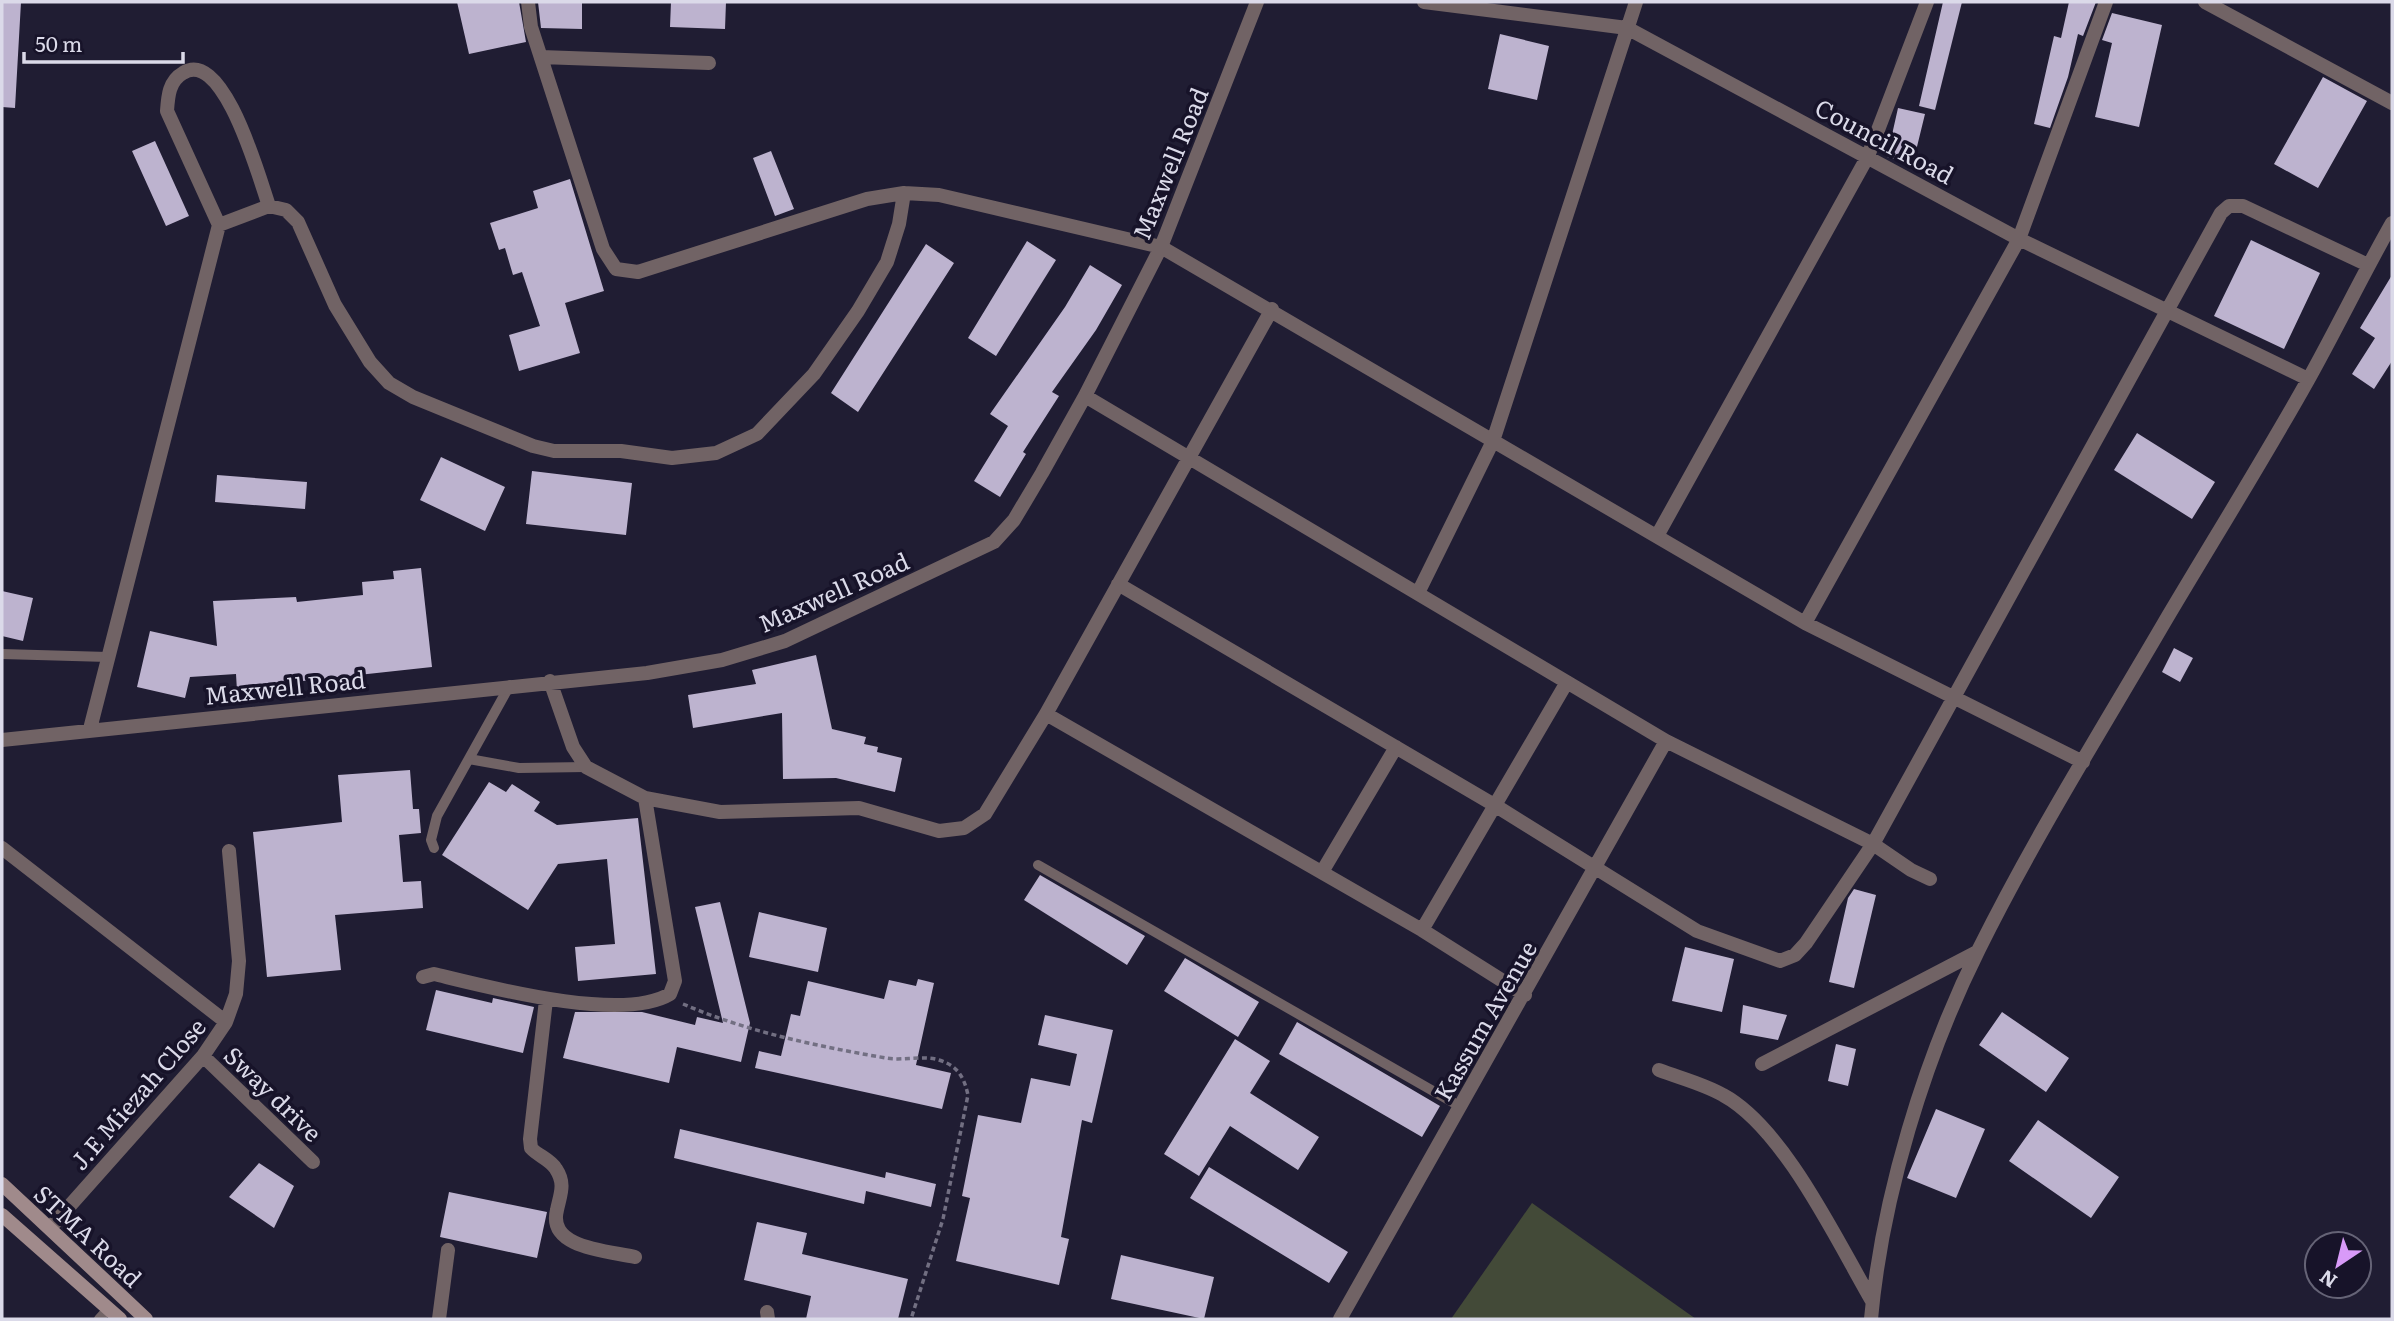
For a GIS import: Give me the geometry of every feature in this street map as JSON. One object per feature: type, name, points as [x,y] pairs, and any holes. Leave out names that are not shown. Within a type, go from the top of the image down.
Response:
[{"type":"main road","name":"STMA Road","points":[[2,1184],[146,1319]]},
{"type":"main road","name":"STMA Road","points":[[2,1215],[104,1314],[120,1319]]},
{"type":"street","points":[[528,2],[531,27],[603,249],[616,269],[638,272],[867,199],[904,193],[939,195],[1161,247],[1272,309],[1804,623],[2083,762]]},
{"type":"street","name":"Maxwell Road","points":[[2,740],[510,685],[647,673],[722,660],[785,641],[993,542],[1014,520],[1086,396],[1161,247],[1257,2]]},
{"type":"street","name":"Council Road","points":[[1424,2],[1627,28],[2019,239],[2308,379]]},
{"type":"street","points":[[1418,593],[1493,441],[1636,2]]},
{"type":"street","points":[[1657,537],[1868,156],[1927,2]]},
{"type":"street","points":[[1804,623],[2019,239],[2106,2]]},
{"type":"street","points":[[2205,2],[2392,103]]},
{"type":"street","points":[[541,57],[709,64]]},
{"type":"street","points":[[90,729],[219,225],[174,133],[167,110],[168,95],[174,81],[185,71],[194,70],[208,74],[222,89],[234,109],[269,206]]},
{"type":"street","points":[[219,225],[269,206],[286,210],[298,222],[335,305],[370,362],[389,383],[413,397],[533,446],[554,451],[621,451],[672,458],[716,453],[757,434],[814,374],[887,262],[899,224],[904,193]]},
{"type":"street","points":[[1118,584],[1496,806],[1596,867],[1638,897],[1697,931],[1780,961],[1795,955],[1806,943],[1873,844],[1956,698],[2164,310],[2221,213],[2229,206],[2243,206],[2368,265]]},
{"type":"street","points":[[1871,1319],[1873,1282],[1885,1219],[1913,1120],[1945,1028],[1977,951],[2083,762],[2308,379],[2392,223]]},
{"type":"street","points":[[551,681],[573,747],[586,767],[645,798],[720,812],[859,808],[939,831],[964,828],[985,814],[1046,714],[1186,458],[1272,309]]},
{"type":"street","points":[[1086,396],[1186,458],[1667,741],[1873,844],[1910,870],[1930,880]]},
{"type":"street","points":[[1422,930],[1567,682]]},
{"type":"street","points":[[1046,714],[1422,930],[1525,995]]},
{"type":"street","name":"Kassum Avenue","points":[[1340,1319],[1667,741]]},
{"type":"street","points":[[1322,872],[1396,747]]},
{"type":"street","points":[[424,977],[434,975],[546,1000],[641,1004],[660,1001],[670,995],[675,981],[645,798]]},
{"type":"street","points":[[2,848],[226,1022]]},
{"type":"street","name":"J.E Miezah Close","points":[[50,1227],[203,1056],[226,1022],[236,994],[239,961],[229,851]]},
{"type":"street","points":[[1762,1064],[1977,951]]},
{"type":"street","points":[[546,1000],[530,1139],[531,1148],[556,1168],[560,1178],[563,1195],[556,1211],[556,1225],[561,1236],[576,1243],[635,1257]]},
{"type":"street","name":"Sway drive","points":[[203,1056],[313,1162]]},
{"type":"street","points":[[1659,1070],[1723,1095],[1762,1127],[1793,1167],[1873,1303]]},
{"type":"street","points":[[439,1319],[448,1250]]},
{"type":"lane","points":[[2,654],[108,656]]},
{"type":"lane","points":[[434,848],[431,840],[437,816],[510,685]]},
{"type":"lane","points":[[469,759],[519,768],[586,767]]},
{"type":"lane","points":[[1038,865],[1461,1107]]},
{"type":"path","points":[[670,995],[684,1005],[795,1043],[893,1060],[937,1059],[956,1068],[965,1079],[968,1095],[943,1219],[911,1319]]},
{"type":"green space","points":[[1532,1203],[1696,1319],[1451,1319]]},
{"type":"building","points":[[2,2],[21,2],[15,108],[2,107]]},
{"type":"building","points":[[457,2],[519,2],[526,42],[469,54]]},
{"type":"building","points":[[538,2],[582,2],[582,29],[541,28]]},
{"type":"building","points":[[671,2],[726,2],[725,29],[670,27]]},
{"type":"building","points":[[1943,2],[1962,2],[1935,110],[1919,106]]},
{"type":"building","points":[[2069,2],[2096,2],[2083,36],[2078,34],[2068,77],[2050,128],[2034,124],[2054,36],[2061,38]]},
{"type":"building","points":[[2112,13],[2162,25],[2139,127],[2095,117],[2112,43],[2102,40]]},
{"type":"building","points":[[1500,34],[1549,46],[1537,100],[1488,89]]},
{"type":"building","points":[[2323,77],[2367,101],[2318,188],[2274,164]]},
{"type":"building","points":[[1898,108],[1925,114],[1913,163],[1887,157]]},
{"type":"building","points":[[155,141],[189,216],[166,226],[132,151]]},
{"type":"building","points":[[771,151],[794,209],[775,216],[753,158]]},
{"type":"building","points":[[570,179],[604,291],[565,303],[580,353],[519,371],[509,335],[540,326],[522,272],[513,275],[505,248],[499,250],[490,223],[538,208],[533,191]]},
{"type":"building","points":[[2251,240],[2320,273],[2284,349],[2214,316]]},
{"type":"building","points":[[1027,241],[1056,260],[996,356],[968,338]]},
{"type":"building","points":[[926,244],[954,263],[858,412],[831,393]]},
{"type":"building","points":[[1090,265],[1122,285],[1096,330],[1052,392],[1059,396],[1023,452],[1026,454],[1000,497],[974,481],[1008,426],[990,414],[1065,307]]},
{"type":"building","points":[[2392,275],[2392,361],[2374,389],[2352,374],[2375,338],[2360,328]]},
{"type":"building","points":[[2137,433],[2215,482],[2192,519],[2114,470]]},
{"type":"building","points":[[441,457],[505,487],[485,531],[420,500]]},
{"type":"building","points":[[532,471],[632,483],[626,535],[526,524]]},
{"type":"building","points":[[217,475],[307,482],[305,509],[215,502]]},
{"type":"building","points":[[421,568],[432,667],[303,681],[303,686],[237,691],[236,674],[190,677],[185,698],[137,687],[150,631],[217,646],[213,601],[296,597],[297,602],[363,595],[362,582],[394,579],[393,571]]},
{"type":"building","points":[[2,591],[33,598],[23,641],[2,636]]},
{"type":"building","points":[[2174,648],[2193,658],[2180,682],[2162,672]]},
{"type":"building","points":[[816,655],[832,729],[866,737],[864,744],[878,747],[877,752],[902,758],[895,792],[836,778],[783,779],[782,713],[693,728],[688,695],[756,684],[752,670]]},
{"type":"building","points":[[410,770],[413,809],[419,809],[421,833],[399,835],[403,882],[421,881],[423,908],[335,915],[341,970],[267,977],[253,832],[342,822],[338,775]]},
{"type":"building","points":[[489,782],[506,792],[512,784],[540,802],[534,811],[557,825],[638,818],[656,974],[578,981],[575,947],[615,944],[607,859],[558,864],[528,910],[442,855]]},
{"type":"building","points":[[1040,875],[1145,936],[1127,965],[1024,900]]},
{"type":"building","points":[[1854,889],[1876,895],[1854,988],[1829,982],[1848,898]]},
{"type":"building","points":[[720,902],[750,1023],[741,1062],[677,1047],[669,1083],[563,1058],[575,1012],[642,1012],[695,1025],[697,1017],[723,1023],[695,907]]},
{"type":"building","points":[[759,912],[827,928],[818,972],[749,957]]},
{"type":"building","points":[[1685,947],[1734,959],[1722,1012],[1672,1001]]},
{"type":"building","points":[[1185,958],[1259,1002],[1238,1037],[1164,991]]},
{"type":"building","points":[[918,979],[934,983],[916,1065],[951,1073],[942,1109],[755,1068],[759,1051],[781,1056],[791,1014],[800,1016],[808,981],[884,999],[889,980],[916,986]]},
{"type":"building","points":[[436,990],[492,1003],[493,998],[534,1007],[523,1053],[426,1030]]},
{"type":"building","points":[[1743,1005],[1787,1015],[1778,1040],[1740,1033]]},
{"type":"building","points":[[2002,1012],[2069,1058],[2046,1092],[1979,1045]]},
{"type":"building","points":[[1045,1015],[1113,1030],[1092,1123],[1082,1120],[1061,1237],[1069,1239],[1059,1285],[956,1261],[970,1198],[962,1196],[978,1115],[1021,1123],[1031,1078],[1070,1086],[1077,1054],[1038,1045]]},
{"type":"building","points":[[1297,1022],[1440,1106],[1422,1137],[1279,1054]]},
{"type":"building","points":[[1235,1039],[1270,1061],[1250,1093],[1319,1137],[1298,1170],[1230,1126],[1199,1176],[1164,1154]]},
{"type":"building","points":[[1836,1044],[1856,1049],[1848,1086],[1828,1081]]},
{"type":"building","points":[[1936,1109],[1985,1129],[1956,1198],[1907,1178]]},
{"type":"building","points":[[2038,1120],[2119,1177],[2091,1218],[2009,1161]]},
{"type":"building","points":[[680,1129],[885,1178],[886,1172],[936,1184],[931,1207],[866,1191],[864,1204],[674,1158]]},
{"type":"building","points":[[259,1163],[294,1186],[274,1228],[229,1197]]},
{"type":"building","points":[[1209,1167],[1348,1252],[1329,1283],[1190,1198]]},
{"type":"building","points":[[449,1192],[547,1212],[537,1258],[440,1237]]},
{"type":"building","points":[[757,1222],[807,1233],[802,1254],[908,1279],[898,1319],[806,1319],[811,1296],[744,1280]]},
{"type":"building","points":[[1121,1255],[1214,1277],[1204,1319],[1111,1299]]}]
